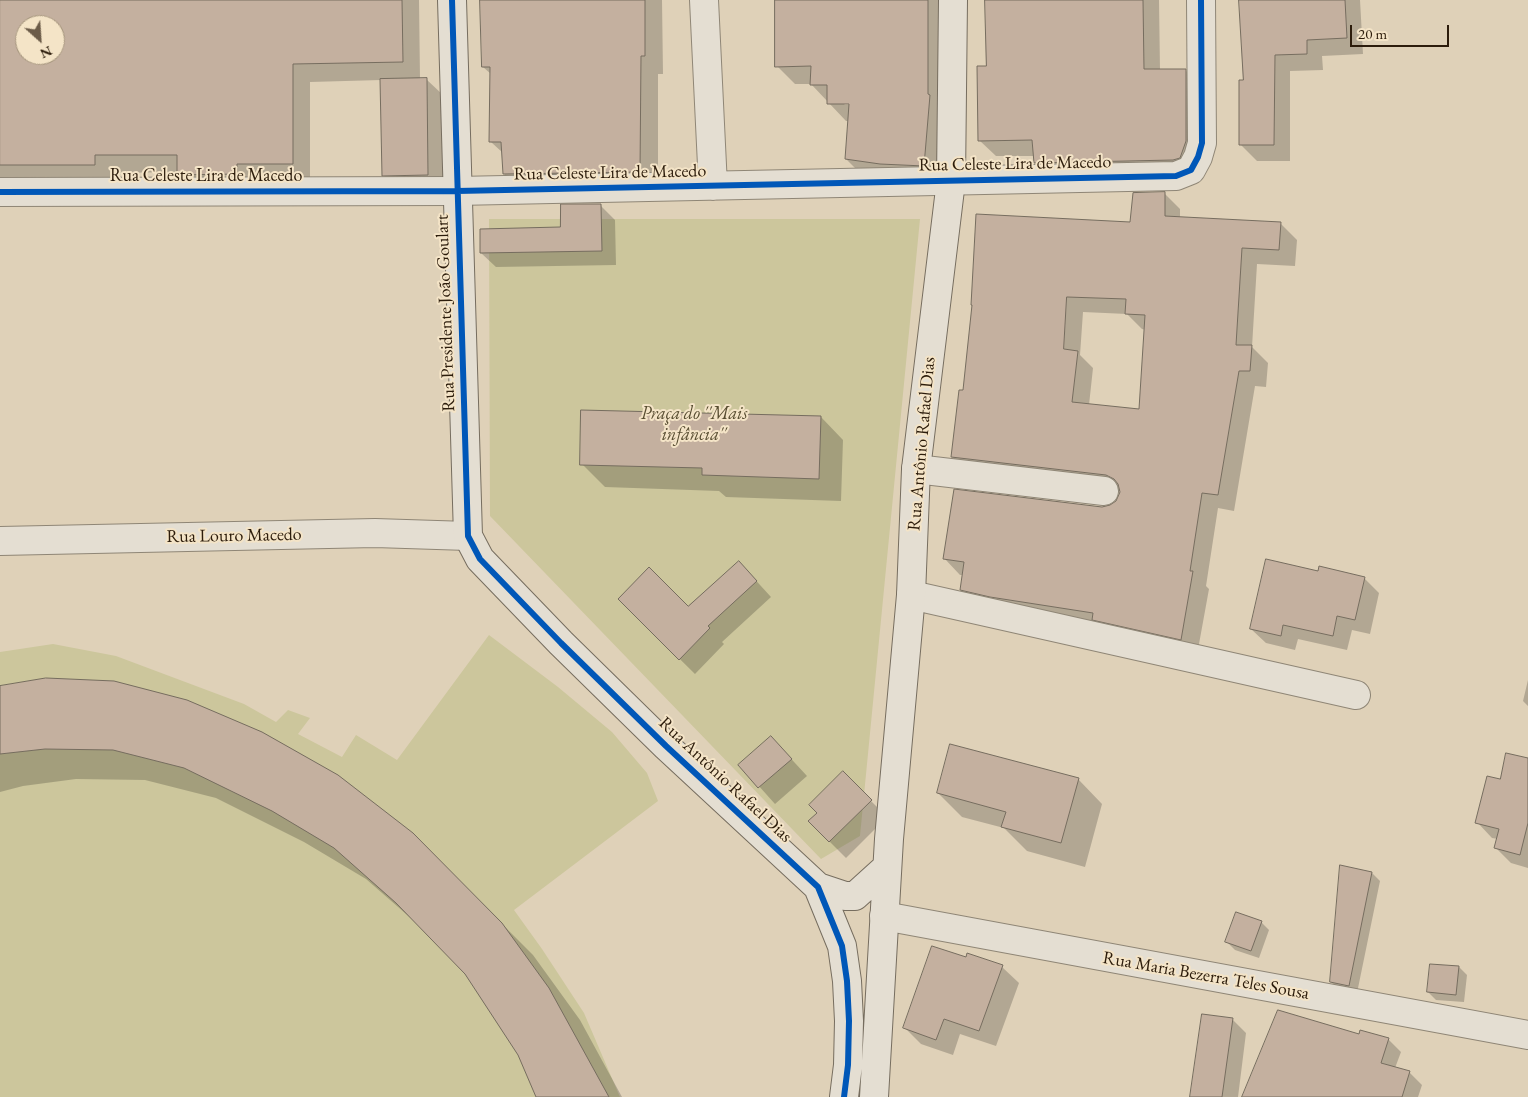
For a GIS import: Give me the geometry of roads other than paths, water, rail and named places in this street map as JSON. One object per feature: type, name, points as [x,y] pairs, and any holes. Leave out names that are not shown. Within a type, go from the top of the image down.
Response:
[{"type":"street","name":"Rua Presidente João Goulart","points":[[452,0],[468,536]]},
{"type":"street","points":[[704,0],[713,186]]},
{"type":"street","name":"Rua Antônio Rafael Dias","points":[[874,1097],[887,867],[911,595],[916,469],[951,181],[953,0]]},
{"type":"street","name":"Rua Celeste Lira de Macedo","points":[[0,192],[457,191],[1176,176],[1191,170],[1198,157],[1202,143],[1201,0]]},
{"type":"street","points":[[916,469],[1104,491]]},
{"type":"street","name":"Rua Louro Macedo","points":[[0,541],[375,532],[468,536]]},
{"type":"street","name":"Rua Antônio Rafael Dias","points":[[468,536],[480,559],[561,643],[666,746],[818,887],[842,946],[848,981],[848,1065],[844,1097]]},
{"type":"street","points":[[911,595],[1356,695]]},
{"type":"street","points":[[818,887],[845,896],[855,896],[887,867]]},
{"type":"street","name":"Rua Maria Bezerra Teles Sousa","points":[[884,916],[1528,1035]]},
{"type":"park label","name":"Praça do ''Mais infância''","points":[[694,424]]}]
